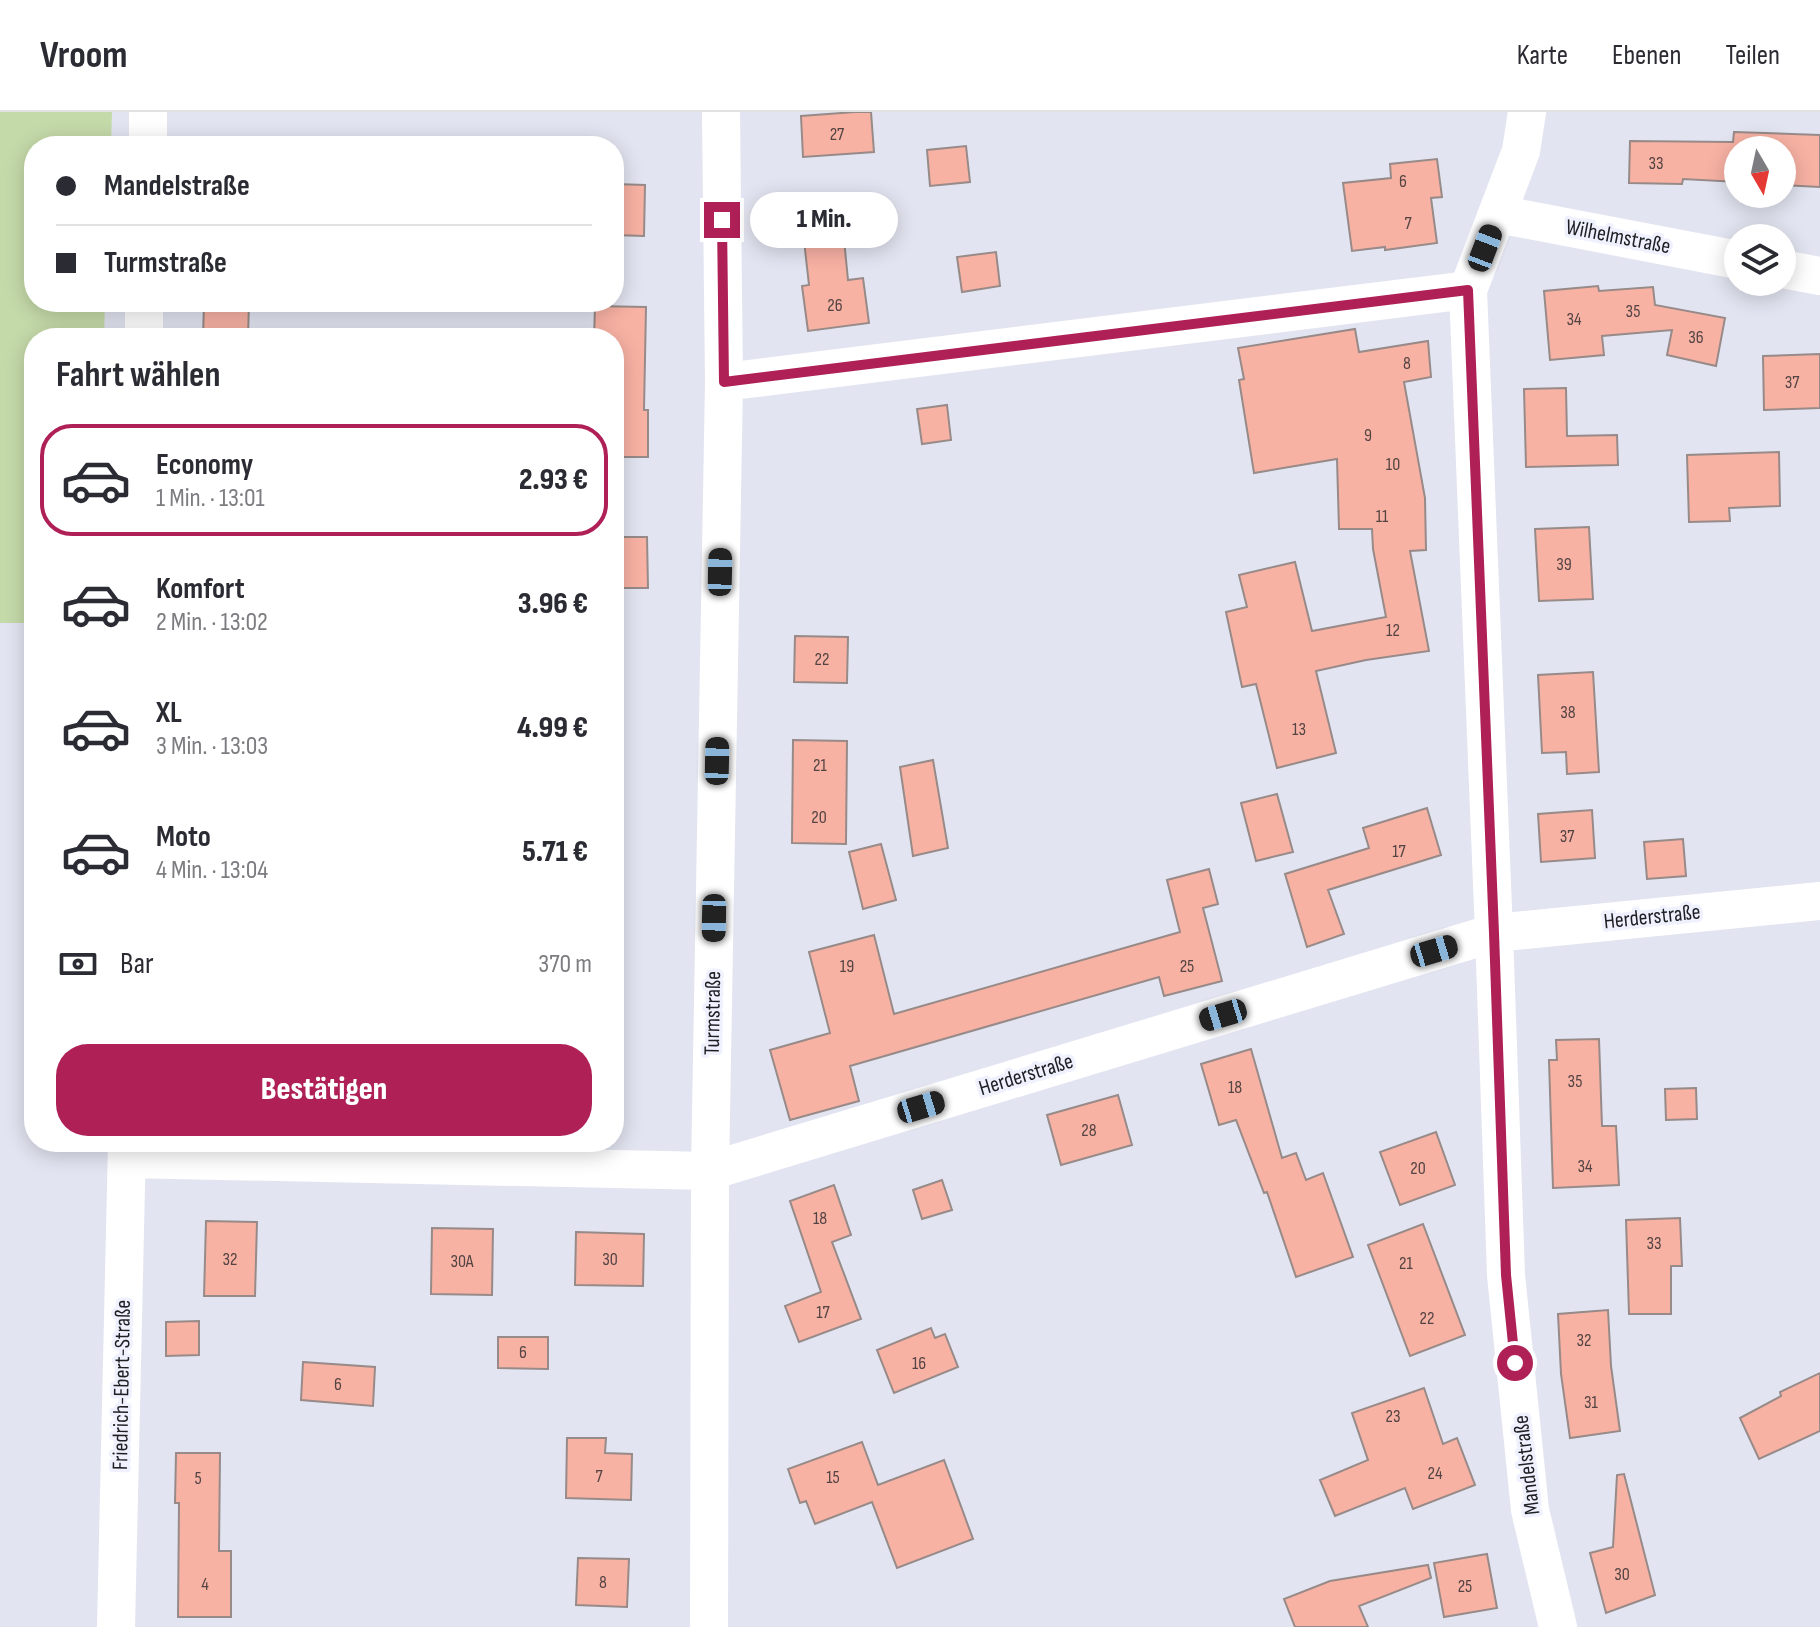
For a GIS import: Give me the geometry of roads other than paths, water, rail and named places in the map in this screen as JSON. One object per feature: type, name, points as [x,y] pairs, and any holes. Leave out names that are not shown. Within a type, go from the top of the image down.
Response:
[{"type":"street","points":[[148,112],[148,136]]},
{"type":"street","name":"Turmstraße","points":[[709,1627],[710,1171],[724,382],[721,112]]},
{"type":"street","name":"Mandelstraße","points":[[1527,112],[1521,151],[1468,290],[1506,1275],[1530,1510],[1558,1627]]},
{"type":"street","name":"Wilhelmstraße","points":[[1498,214],[1724,257]]},
{"type":"street","points":[[1796,272],[1820,276]]},
{"type":"street","points":[[724,382],[1468,290]]},
{"type":"street","name":"Herderstraße","points":[[156,1152],[710,1171],[1494,933],[1820,901]]},
{"type":"street","name":"Friedrich-Ebert-Straße","points":[[116,1627],[127,1152]]}]
